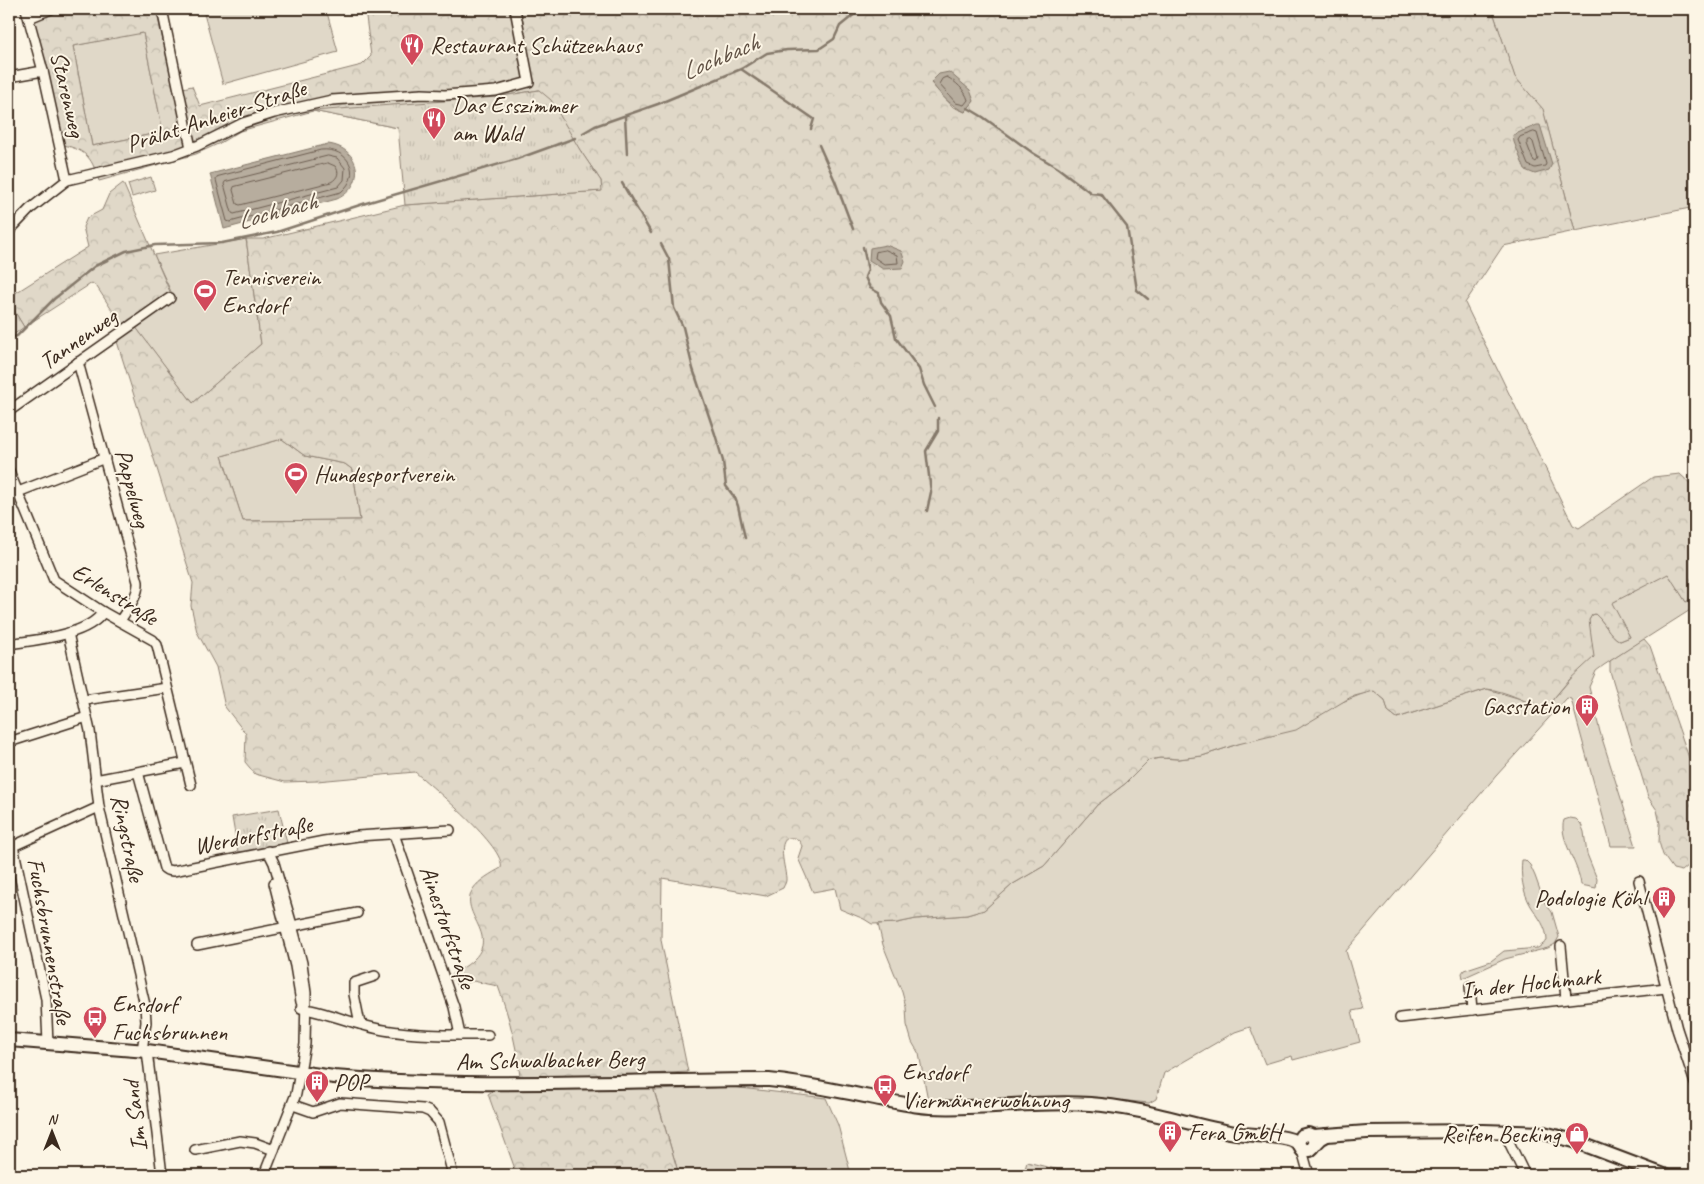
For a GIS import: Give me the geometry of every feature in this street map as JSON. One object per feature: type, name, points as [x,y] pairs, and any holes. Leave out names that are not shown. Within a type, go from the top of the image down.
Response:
[{"type":"main road","name":"Am Schwalbacher Berg","points":[[9,1040],[144,1051],[364,1080],[451,1083],[769,1080],[809,1085],[902,1104],[930,1107],[1054,1103],[1092,1104],[1127,1109],[1246,1135],[1274,1137],[1307,1143]]},
{"type":"main road","points":[[1307,1143],[1328,1134],[1367,1132],[1538,1132],[1555,1135],[1664,1175]]},
{"type":"street","name":"Starenweg","points":[[51,9],[28,13],[67,180]]},
{"type":"street","points":[[162,9],[191,148]]},
{"type":"street","name":"Prälat-Anheier-Straße","points":[[9,231],[30,208],[67,180],[164,157],[191,148],[254,119],[332,100],[496,91],[529,82],[515,9]]},
{"type":"street","points":[[9,77],[43,71]]},
{"type":"street","name":"Tannenweg","points":[[9,411],[170,298]]},
{"type":"street","name":"Pappelweg","points":[[78,362],[138,582],[136,595],[120,621]]},
{"type":"street","points":[[18,492],[105,458]]},
{"type":"street","name":"Erlenstraße","points":[[10,476],[52,577],[59,584],[102,612],[153,640],[156,645],[191,785]]},
{"type":"street","points":[[9,644],[68,633],[95,621],[102,612]]},
{"type":"street","name":"Ringstraße","points":[[68,633],[84,700],[99,807],[145,1005],[144,1051]]},
{"type":"street","points":[[84,700],[167,688]]},
{"type":"street","points":[[9,742],[87,717]]},
{"type":"street","points":[[95,780],[184,763]]},
{"type":"street","name":"Werdorfstraße","points":[[138,772],[164,868],[167,870],[173,871],[268,851],[358,836],[450,830]]},
{"type":"street","points":[[11,847],[99,807]]},
{"type":"street","name":"Ainestorfstraße","points":[[394,834],[454,1007],[460,1035]]},
{"type":"street","name":"Fuchsbrunnenstraße","points":[[11,847],[46,999],[48,1043]]},
{"type":"street","points":[[264,1175],[293,1105],[300,1072],[299,1043],[303,1008],[288,926],[269,864],[268,851]]},
{"type":"street","points":[[1639,882],[1680,1042],[1695,1083]]},
{"type":"street","points":[[197,945],[357,914]]},
{"type":"street","points":[[1561,946],[1566,999]]},
{"type":"street","points":[[360,1024],[354,994],[354,983],[375,976]]},
{"type":"street","points":[[1470,986],[1472,1010]]},
{"type":"street","name":"In der Hochmark","points":[[1400,1018],[1666,988]]},
{"type":"street","points":[[303,1008],[360,1024],[404,1033],[488,1035]]},
{"type":"street","name":"Im Sand","points":[[144,1051],[162,1175]]},
{"type":"street","points":[[293,1105],[313,1112],[340,1103],[430,1112],[439,1122],[453,1175]]},
{"type":"street","points":[[1506,1131],[1507,1138],[1524,1175]]},
{"type":"street","points":[[195,1150],[240,1141],[255,1143],[274,1150]]},
{"type":"street","points":[[1307,1143],[1309,1175]]},
{"type":"green space","points":[[63,9],[156,9],[174,90],[192,86],[200,106],[362,65],[371,56],[365,9],[1492,9],[1515,77],[1543,109],[1575,231],[1503,246],[1465,303],[1573,525],[1579,528],[1653,477],[1680,474],[1695,488],[1695,596],[1686,602],[1668,574],[1612,603],[1630,637],[1620,641],[1612,635],[1595,614],[1592,615],[1589,620],[1594,657],[1569,680],[1549,704],[1541,708],[1508,694],[1487,689],[1397,718],[1388,711],[1385,700],[1374,691],[1351,697],[1296,730],[1238,744],[1202,756],[1149,760],[1126,783],[1097,805],[1044,866],[1013,884],[984,910],[967,915],[872,924],[840,909],[835,888],[813,892],[798,858],[802,846],[794,838],[788,838],[784,842],[782,854],[786,880],[783,888],[766,896],[662,878],[661,940],[688,1072],[649,1074],[679,1175],[532,1175],[525,1169],[515,1169],[488,1094],[494,1090],[521,1089],[513,1037],[498,986],[473,981],[457,986],[452,974],[471,962],[480,951],[482,940],[480,930],[471,910],[470,900],[473,889],[486,877],[501,868],[500,859],[481,833],[451,803],[415,772],[285,782],[255,774],[245,762],[246,734],[225,707],[216,667],[197,632],[191,606],[193,583],[114,332],[121,324],[97,287],[92,283],[24,327],[9,302],[9,297],[88,247],[83,227],[87,218],[102,210],[109,194],[123,183],[171,294],[132,322],[193,403],[261,344],[246,239],[263,239],[405,205],[601,191],[601,181],[539,90],[496,97],[398,128],[313,111],[240,131],[196,154],[99,181],[88,157],[79,150],[64,145],[48,70],[34,21]],"holes":[[[143,33],[163,132],[92,146],[73,46]],[[939,74],[974,101],[965,112],[953,107],[931,83]],[[282,439],[305,456],[345,464],[353,470],[360,520],[243,521],[222,456]]]},
{"type":"green space","points":[[326,9],[338,52],[223,84],[203,10]]},
{"type":"green space","points":[[1492,9],[1695,9],[1695,207],[1575,231],[1543,110],[1515,78]]},
{"type":"green space","points":[[143,32],[163,132],[92,146],[73,46]]},
{"type":"green space","points":[[539,90],[551,100],[580,150],[601,181],[602,191],[405,205],[398,128],[313,111],[496,97]]},
{"type":"green space","points":[[151,177],[155,190],[132,197],[128,184]]},
{"type":"green space","name":"Tennisverein Ensdorf","points":[[246,239],[261,344],[193,403],[136,328],[173,296],[154,255]]},
{"type":"green space","points":[[9,302],[24,327],[9,338]]},
{"type":"green space","name":"Hundesportverein","points":[[282,439],[305,456],[345,464],[353,470],[360,520],[243,521],[222,456]]},
{"type":"green space","points":[[1668,573],[1686,602],[1695,596],[1695,607],[1596,671],[1589,687],[1600,732],[1636,846],[1611,846],[1571,699],[1567,698],[1496,776],[1346,951],[1363,1009],[1352,1011],[1360,1042],[1293,1060],[1292,1056],[1265,1064],[1250,1027],[1235,1032],[1164,1073],[1156,1099],[1149,1103],[1087,1097],[1027,1097],[941,1102],[928,1100],[919,1054],[912,1042],[907,1025],[906,1007],[902,992],[883,945],[878,924],[967,915],[984,910],[1013,884],[1044,866],[1097,805],[1126,783],[1149,760],[1202,756],[1238,744],[1367,692],[1374,691],[1385,700],[1388,711],[1397,718],[1487,689],[1521,699],[1541,708],[1549,704],[1579,669],[1589,620],[1592,615],[1595,614],[1612,635],[1620,641],[1630,637],[1611,603]]},
{"type":"green space","points":[[1644,639],[1650,646],[1695,775],[1695,860],[1682,871],[1673,869],[1663,855],[1659,842],[1660,824],[1657,810],[1648,797],[1610,671],[1610,661]]},
{"type":"green space","points":[[279,809],[287,843],[238,852],[232,817]]},
{"type":"green space","points":[[1576,819],[1581,824],[1584,832],[1587,854],[1597,879],[1596,888],[1581,885],[1564,835],[1564,820]]},
{"type":"green space","points":[[1522,860],[1525,860],[1530,865],[1540,890],[1541,898],[1552,912],[1559,937],[1555,944],[1548,948],[1505,959],[1463,978],[1462,973],[1464,970],[1491,961],[1504,951],[1538,948],[1547,941],[1544,927],[1528,901],[1524,890]]},
{"type":"green space","points":[[732,1087],[826,1098],[838,1125],[851,1175],[679,1175],[654,1090]]},
{"type":"green space","points":[[1027,1162],[1059,1170],[1060,1175],[1007,1175],[1025,1169]]},
{"type":"water","points":[[949,72],[970,90],[974,101],[965,112],[946,100],[931,82],[939,74]]},
{"type":"water","points":[[1540,125],[1552,164],[1549,170],[1535,174],[1525,170],[1513,135]]},
{"type":"water","points":[[328,144],[348,152],[353,159],[356,176],[353,185],[347,193],[337,199],[224,229],[210,174]]},
{"type":"water","points":[[886,245],[901,251],[905,261],[902,268],[883,269],[869,260],[870,248]]},
{"type":"waterway","name":"Lochbach","points":[[583,133],[595,126],[658,104],[741,69],[767,53],[819,49],[834,39],[840,26],[861,9]]},
{"type":"waterway","points":[[741,69],[814,119],[811,129]]},
{"type":"waterway","points":[[968,108],[1058,168],[1091,193],[1101,194],[1127,227],[1137,290],[1148,299]]},
{"type":"waterway","points":[[625,116],[627,154]]},
{"type":"waterway","name":"Lochbach","points":[[9,338],[17,336],[54,299],[95,266],[126,251],[155,245],[222,243],[277,232],[366,203],[517,159],[575,138]]},
{"type":"waterway","points":[[819,145],[853,229]]},
{"type":"waterway","points":[[622,183],[651,233]]},
{"type":"waterway","points":[[661,244],[669,259],[674,308],[683,327],[693,369],[723,461],[726,486],[735,498],[738,506],[745,538]]},
{"type":"waterway","points":[[863,247],[868,270],[865,277],[870,288],[879,293],[881,302],[891,316],[896,338],[919,369],[924,385],[935,407]]},
{"type":"waterway","points":[[927,511],[931,492],[926,451],[938,431],[938,418]]},
{"type":"place","name":"Restaurant Schützenhaus","points":[[412,66]]},
{"type":"place","name":"Das Esszimmer am Wald","points":[[434,140]]},
{"type":"place","name":"Tennisverein Ensdorf","points":[[205,312]]},
{"type":"place","name":"Hundesportverein","points":[[296,495]]},
{"type":"place","name":"Gasstation","points":[[1587,727]]},
{"type":"place","name":"Podologie Köhl","points":[[1664,919]]},
{"type":"place","name":"Ensdorf Fuchsbrunnen","points":[[95,1039]]},
{"type":"place","name":"POP","points":[[317,1103]]},
{"type":"place","name":"Ensdorf Viermännerwohnung","points":[[885,1107]]},
{"type":"place","name":"Fera GmbH","points":[[1170,1153]]},
{"type":"place","name":"Reifen Becking","points":[[1577,1155]]}]
